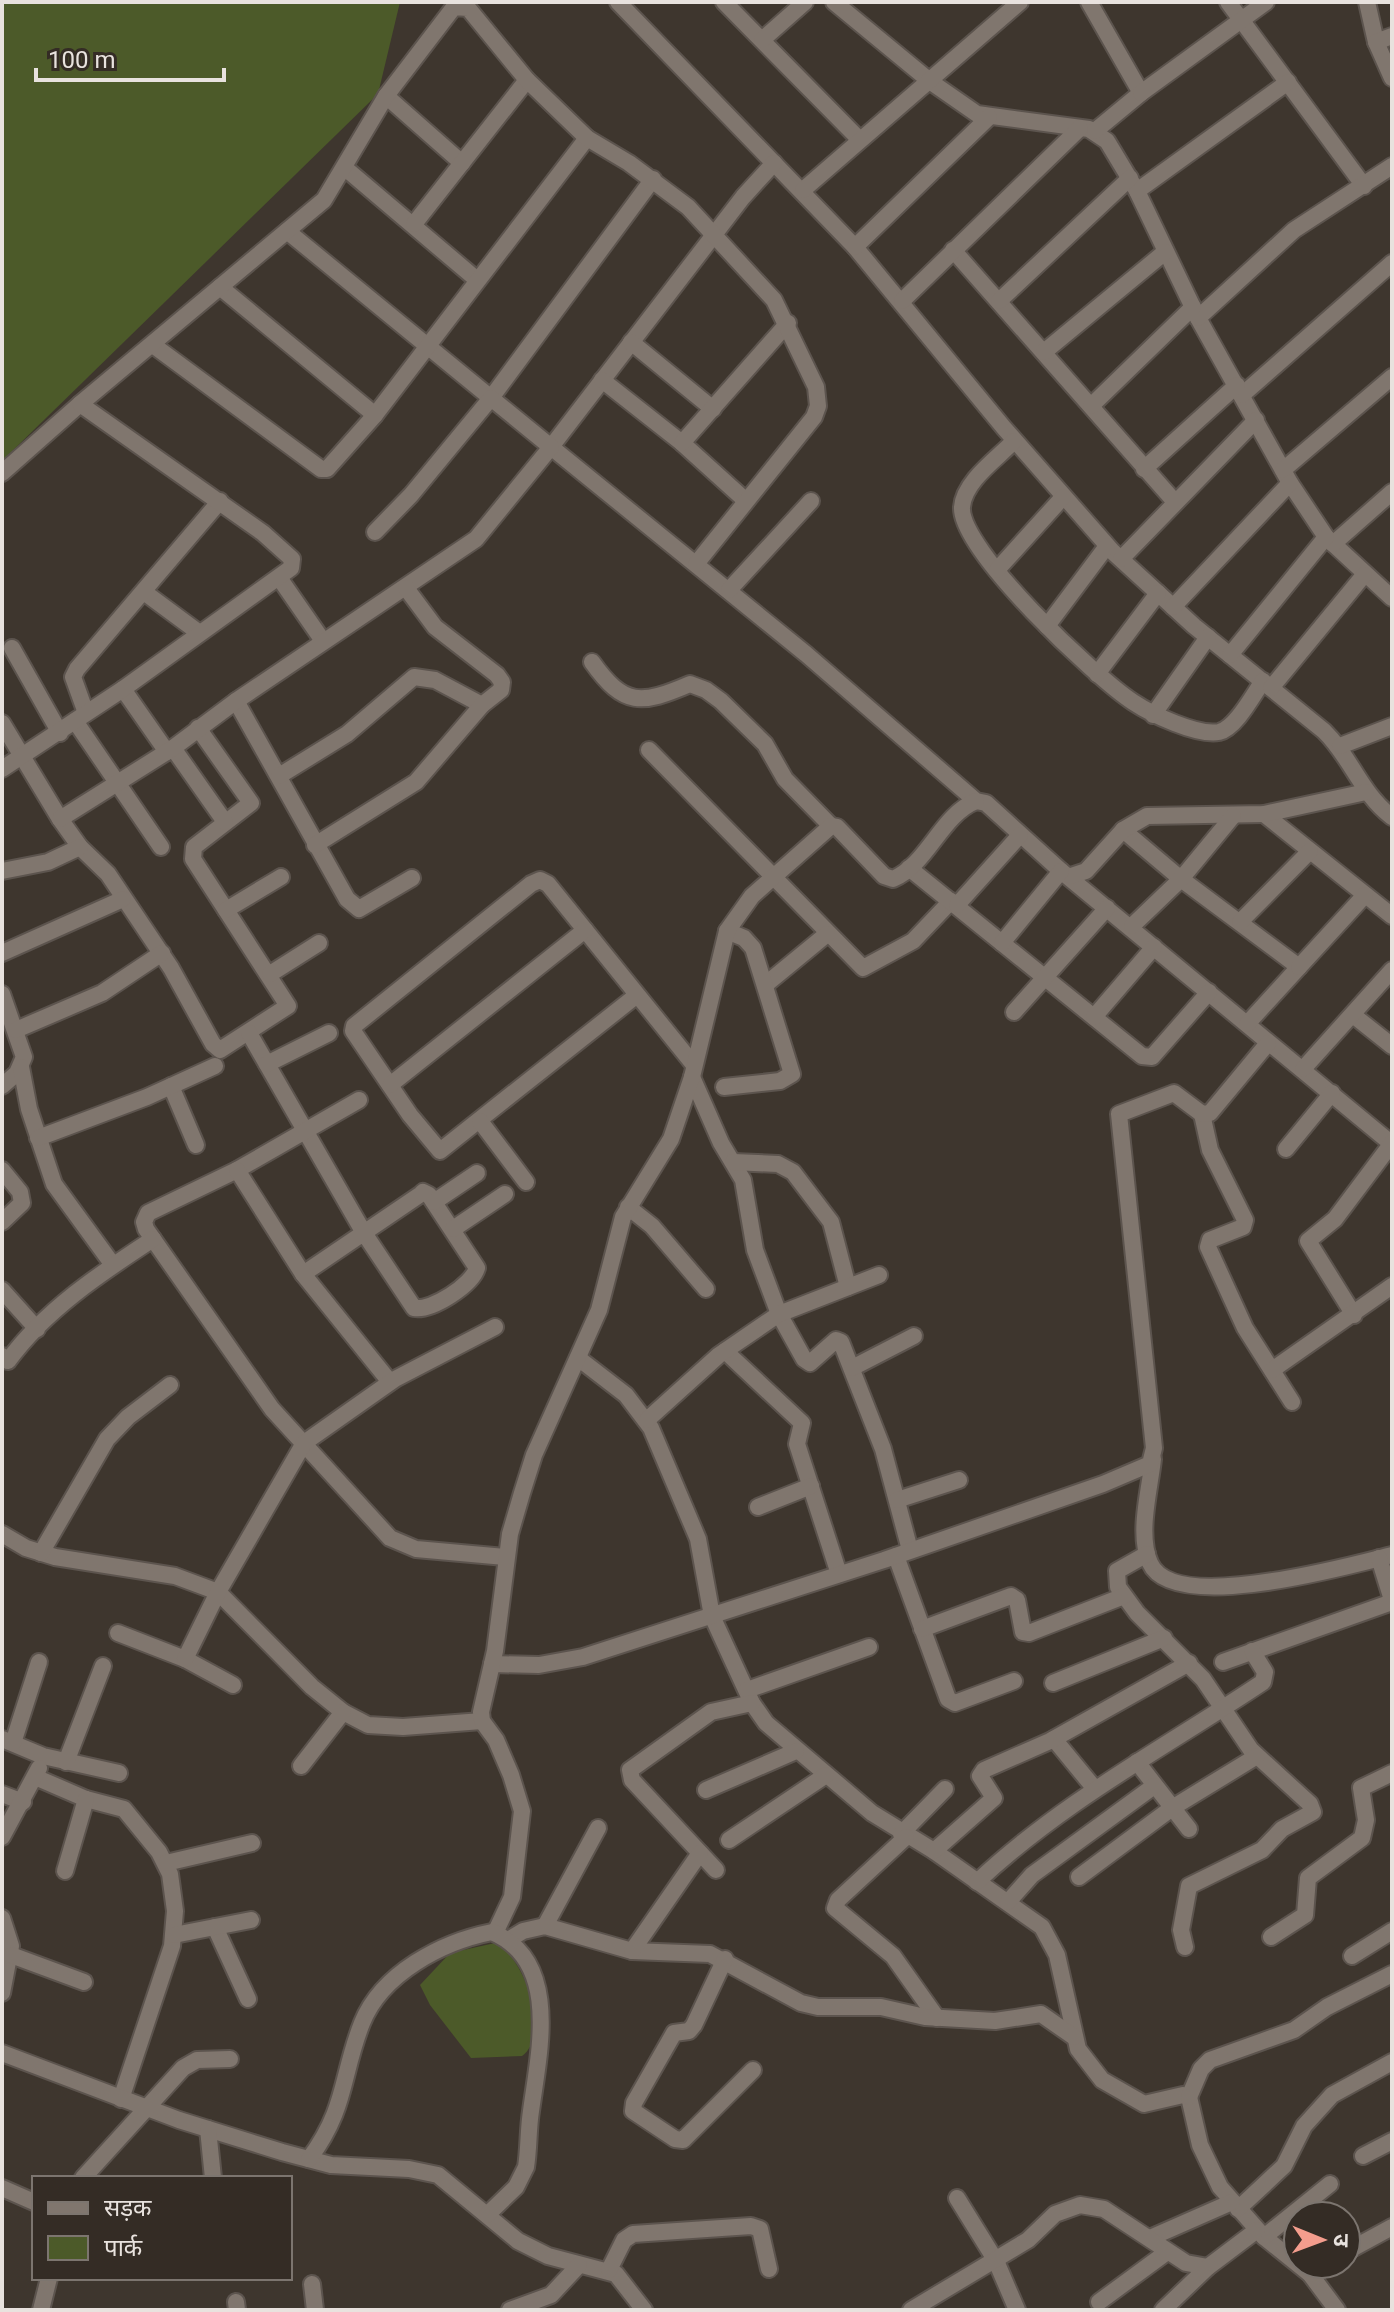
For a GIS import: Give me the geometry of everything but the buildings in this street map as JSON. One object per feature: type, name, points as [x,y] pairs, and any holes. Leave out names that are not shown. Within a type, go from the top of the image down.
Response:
[{"type":"street","points":[[618,2],[768,168],[803,190],[855,247],[1014,441],[1107,546],[1173,607],[1340,746],[1366,792],[1392,817]]},
{"type":"street","points":[[724,2],[860,140]]},
{"type":"street","points":[[762,40],[805,2]]},
{"type":"street","points":[[803,190],[1020,2]]},
{"type":"street","points":[[1089,2],[1141,93]]},
{"type":"street","points":[[1228,2],[1364,186]]},
{"type":"street","points":[[902,301],[953,250],[1088,130],[1266,2]]},
{"type":"street","points":[[1367,2],[1384,39],[1392,78]]},
{"type":"street","points":[[841,4],[931,82],[964,106],[989,117],[1088,130],[1107,141],[1134,185],[1196,312],[1287,476],[1330,541],[1392,598]]},
{"type":"street","points":[[2,473],[324,200],[386,96],[443,18],[459,5],[468,8],[527,80],[587,138],[653,179],[715,234],[774,300],[788,323],[816,387],[817,411],[696,564]]},
{"type":"street","points":[[414,224],[527,80]]},
{"type":"street","points":[[999,301],[1134,185],[1288,82]]},
{"type":"street","points":[[386,96],[462,163]]},
{"type":"street","points":[[855,247],[989,117]]},
{"type":"street","points":[[153,345],[321,469],[331,467],[375,415],[476,279],[587,138]]},
{"type":"street","points":[[1091,406],[1294,230],[1392,166]]},
{"type":"street","points":[[345,168],[476,279]]},
{"type":"street","points":[[60,819],[117,786],[486,530],[768,168]]},
{"type":"street","points":[[375,532],[411,495],[491,398],[653,179]]},
{"type":"street","points":[[287,231],[729,590],[976,801],[986,803],[1066,874],[1392,1144],[1335,1219],[1308,1241],[1354,1315]]},
{"type":"street","points":[[953,250],[1175,502]]},
{"type":"street","points":[[1044,352],[1165,252]]},
{"type":"street","points":[[1144,469],[1392,263]]},
{"type":"street","points":[[220,287],[375,415]]},
{"type":"street","points":[[682,443],[788,323]]},
{"type":"street","points":[[631,342],[713,409]]},
{"type":"street","points":[[1173,607],[1287,476],[1392,377]]},
{"type":"street","points":[[602,380],[682,443],[745,500]]},
{"type":"street","points":[[2,769],[60,733],[198,632],[280,579],[291,568],[292,559],[220,501],[80,404]]},
{"type":"street","points":[[1121,559],[1256,420]]},
{"type":"street","points":[[1014,441],[972,484],[962,503],[966,526],[997,570],[1047,626],[1097,674],[1153,715],[1220,732],[1231,725],[1364,575]]},
{"type":"street","points":[[1230,655],[1330,541],[1392,492]]},
{"type":"street","points":[[997,570],[1063,497]]},
{"type":"street","points":[[161,847],[117,786],[80,717],[74,674],[220,501]]},
{"type":"street","points":[[729,590],[811,501]]},
{"type":"street","points":[[1047,626],[1107,546]]},
{"type":"street","points":[[280,579],[323,641]]},
{"type":"street","points":[[315,845],[416,782],[482,705],[499,693],[500,679],[435,627],[406,588]]},
{"type":"street","points":[[144,592],[198,632]]},
{"type":"street","points":[[1097,674],[1158,593]]},
{"type":"street","points":[[1153,715],[1208,637]]},
{"type":"street","points":[[12,648],[60,733]]},
{"type":"street","points":[[592,662],[607,684],[628,697],[655,699],[690,684],[706,690],[771,750],[785,779],[884,876],[893,879],[909,868],[962,810],[976,801]]},
{"type":"street","points":[[279,776],[347,734],[414,677],[435,680],[482,705]]},
{"type":"street","points":[[123,689],[225,822]]},
{"type":"street","points":[[236,701],[347,899],[359,909],[412,878]]},
{"type":"street","points":[[2,723],[60,819],[80,847],[108,874],[162,953],[217,1048],[224,1049],[288,1006],[191,853],[194,847],[249,806],[251,801],[198,728]]},
{"type":"street","points":[[1340,746],[1392,726]]},
{"type":"street","points":[[649,750],[775,875],[858,965],[867,968],[913,941],[1020,835]]},
{"type":"street","points":[[1002,943],[1066,874],[1086,871],[1123,830],[1147,816],[1264,814],[1366,792]]},
{"type":"street","points":[[1264,814],[1392,916]]},
{"type":"street","points":[[1132,926],[1181,879],[1233,816]]},
{"type":"street","points":[[503,1936],[512,1897],[522,1811],[496,1740],[482,1721],[505,1557],[534,1455],[599,1310],[628,1207],[663,1155],[693,1071],[727,931],[740,909],[831,826]]},
{"type":"street","points":[[1123,830],[1181,879],[1299,967]]},
{"type":"street","points":[[2,871],[48,862],[80,847]]},
{"type":"street","points":[[1240,922],[1310,851]]},
{"type":"street","points":[[909,868],[1142,1056],[1152,1057],[1209,992]]},
{"type":"street","points":[[226,910],[281,877]]},
{"type":"street","points":[[637,995],[480,1121],[438,1150],[355,1035],[354,1026],[531,884],[540,880],[548,884],[637,995],[693,1071],[743,1180],[755,1250],[779,1314],[806,1362],[813,1362],[840,1339],[878,1435],[897,1500],[903,1553],[922,1629],[951,1703],[1014,1681]]},
{"type":"street","points":[[1247,1024],[1365,895]]},
{"type":"street","points":[[2,953],[123,899]]},
{"type":"street","points":[[1014,1012],[1107,908]]},
{"type":"street","points":[[390,1085],[585,930]]},
{"type":"street","points":[[724,1087],[780,1081],[792,1074],[749,942],[727,931]]},
{"type":"street","points":[[765,985],[827,934]]},
{"type":"street","points":[[270,974],[319,943]]},
{"type":"street","points":[[1094,1017],[1154,947]]},
{"type":"street","points":[[16,1030],[102,993],[162,953]]},
{"type":"street","points":[[1303,1069],[1392,970]]},
{"type":"street","points":[[2,994],[24,1052],[21,1067],[38,1138],[63,1200],[113,1265]]},
{"type":"street","points":[[1353,1015],[1392,1046]]},
{"type":"street","points":[[249,1033],[364,1233],[417,1309],[454,1292],[477,1271],[477,1265],[434,1202],[423,1192],[364,1233],[303,1274]]},
{"type":"street","points":[[267,1064],[329,1033]]},
{"type":"street","points":[[1202,1114],[1214,1110],[1268,1043]]},
{"type":"street","points":[[38,1138],[215,1066]]},
{"type":"street","points":[[2,1086],[21,1067]]},
{"type":"street","points":[[171,1086],[196,1145]]},
{"type":"street","points":[[1223,1662],[1392,1601],[1385,1556],[1264,1582],[1209,1586],[1161,1577],[1147,1554],[1153,1459],[1119,1114],[1174,1093],[1202,1114],[1210,1150],[1245,1220],[1243,1227],[1210,1240],[1208,1247],[1245,1328],[1292,1402]]},
{"type":"street","points":[[1286,1149],[1332,1093]]},
{"type":"street","points":[[359,1100],[237,1170],[148,1213],[144,1222],[266,1401],[390,1538],[416,1549],[505,1557]]},
{"type":"street","points":[[480,1121],[526,1182]]},
{"type":"street","points":[[733,1162],[778,1164],[793,1172],[831,1222],[848,1287]]},
{"type":"street","points":[[2,1170],[22,1198],[19,1208],[2,1222]]},
{"type":"street","points":[[237,1170],[303,1274],[390,1382]]},
{"type":"street","points":[[434,1202],[477,1173]]},
{"type":"street","points":[[453,1229],[505,1194]]},
{"type":"street","points":[[628,1207],[652,1226],[706,1289]]},
{"type":"street","points":[[4,1363],[37,1329],[113,1265],[153,1239]]},
{"type":"street","points":[[647,1420],[725,1351],[779,1314],[879,1275]]},
{"type":"street","points":[[1272,1370],[1392,1286]]},
{"type":"street","points":[[2,1290],[37,1329]]},
{"type":"street","points":[[185,1659],[218,1592],[304,1443],[390,1382],[495,1327]]},
{"type":"street","points":[[852,1368],[914,1336]]},
{"type":"street","points":[[725,1351],[802,1423],[797,1444],[839,1574]]},
{"type":"street","points":[[578,1358],[626,1395],[647,1420],[698,1539],[712,1616],[749,1697],[766,1723],[796,1751],[904,1835],[934,1851],[1042,1927],[1051,1941],[1074,2037],[1083,2060],[1093,2071],[1133,2101],[1154,2104],[1183,2095],[1189,2097]]},
{"type":"street","points":[[41,1553],[107,1439],[128,1417],[170,1385]]},
{"type":"street","points":[[492,1664],[512,1667],[560,1663],[712,1616],[1139,1471],[1153,1459]]},
{"type":"street","points":[[897,1500],[959,1480]]},
{"type":"street","points":[[758,1507],[811,1486]]},
{"type":"street","points":[[2,1534],[41,1553],[92,1565],[175,1576],[218,1592],[294,1670],[343,1712],[368,1725],[387,1727],[482,1721]]},
{"type":"street","points":[[1147,1554],[1117,1571],[1115,1579],[1124,1596],[1189,1663],[1257,1756],[1310,1804],[1313,1812],[1282,1829],[1262,1850],[1189,1886],[1181,1930],[1185,1947]]},
{"type":"street","points":[[922,1629],[1011,1596],[1017,1600],[1023,1632],[1029,1633],[1124,1596]]},
{"type":"street","points":[[118,1633],[185,1659],[233,1685]]},
{"type":"street","points":[[1053,1683],[1164,1638]]},
{"type":"street","points":[[716,1870],[632,1780],[630,1770],[711,1712],[869,1647]]},
{"type":"street","points":[[977,1882],[1018,1844],[1095,1789],[1263,1682],[1265,1672],[1252,1651]]},
{"type":"street","points":[[39,1662],[7,1741],[43,1756],[119,1773]]},
{"type":"street","points":[[934,1851],[994,1798],[981,1780],[982,1772],[1054,1739],[1189,1663]]},
{"type":"street","points":[[66,1762],[103,1666]]},
{"type":"street","points":[[301,1766],[343,1712]]},
{"type":"street","points":[[1054,1739],[1095,1789]]},
{"type":"street","points":[[706,1790],[796,1751]]},
{"type":"street","points":[[2,1837],[23,1802],[43,1756]]},
{"type":"street","points":[[1079,1877],[1172,1808],[1257,1756]]},
{"type":"street","points":[[1137,1762],[1189,1829]]},
{"type":"street","points":[[1271,1937],[1305,1915],[1308,1878],[1362,1838],[1366,1820],[1361,1788],[1392,1773]]},
{"type":"street","points":[[729,1840],[826,1775]]},
{"type":"street","points":[[35,1777],[86,1799],[124,1809],[166,1863],[173,1885],[174,1935],[121,2099]]},
{"type":"street","points":[[1008,1902],[1032,1875],[1154,1786]]},
{"type":"street","points":[[937,2018],[893,1956],[835,1908],[945,1789]]},
{"type":"street","points":[[2,1794],[23,1802]]},
{"type":"street","points":[[65,1871],[86,1799]]},
{"type":"street","points":[[545,1926],[598,1828]]},
{"type":"street","points":[[166,1863],[252,1843]]},
{"type":"street","points":[[632,1951],[700,1853]]},
{"type":"street","points":[[2,1918],[11,1955],[2,1993]]},
{"type":"street","points":[[174,1935],[251,1920]]},
{"type":"street","points":[[309,2159],[336,2115],[361,2026],[378,1998],[424,1957],[468,1939],[503,1936],[545,1926],[632,1951],[700,1953],[725,1959],[810,2006],[881,2007],[937,2018],[995,2021],[1041,2014],[1074,2037]]},
{"type":"street","points":[[215,1927],[248,1999]]},
{"type":"street","points":[[1352,1956],[1392,1931]]},
{"type":"street","points":[[487,2215],[516,2187],[526,2167],[540,2038],[539,1990],[526,1959],[503,1936]]},
{"type":"street","points":[[11,1955],[84,1982]]},
{"type":"street","points":[[725,1959],[694,2025],[689,2031],[676,2031],[670,2037],[634,2103],[633,2111],[675,2139],[683,2140],[753,2070]]},
{"type":"street","points":[[1282,2251],[1235,2206],[1210,2168],[1200,2145],[1189,2097],[1201,2069],[1210,2060],[1294,2030],[1327,2007],[1392,1974]]},
{"type":"street","points":[[2,2053],[144,2107],[309,2159],[347,2167],[425,2171],[454,2186],[525,2245],[579,2265],[609,2270],[622,2281],[644,2310]]},
{"type":"street","points":[[85,2176],[144,2107],[191,2063],[230,2059]]},
{"type":"street","points":[[1150,2238],[1235,2206],[1284,2166],[1304,2126],[1332,2095],[1392,2062]]},
{"type":"street","points":[[208,2129],[213,2176]]},
{"type":"street","points":[[1363,2156],[1391,2144]]},
{"type":"street","points":[[1163,2310],[1208,2267],[1330,2184]]},
{"type":"street","points":[[2,2188],[32,2201]]},
{"type":"street","points":[[957,2198],[996,2261],[1017,2310]]},
{"type":"street","points":[[911,2310],[1028,2240],[1055,2214],[1080,2205],[1104,2209],[1186,2263],[1208,2267]]},
{"type":"street","points":[[609,2270],[624,2240],[633,2234],[751,2226],[760,2229],[769,2269]]},
{"type":"street","points":[[1362,2243],[1392,2227]]},
{"type":"street","points":[[1099,2302],[1167,2252]]},
{"type":"street","points":[[510,2310],[516,2305],[551,2295],[579,2265]]},
{"type":"street","points":[[41,2310],[48,2280]]},
{"type":"street","points":[[1314,2280],[1337,2310]]},
{"type":"street","points":[[312,2284],[315,2310]]},
{"type":"green space","points":[[2,2],[400,2],[378,94],[2,461]]},
{"type":"green space","points":[[495,1943],[506,1951],[525,1980],[531,1998],[534,2032],[530,2046],[522,2056],[471,2058],[430,2005],[420,1985],[450,1953]]}]
